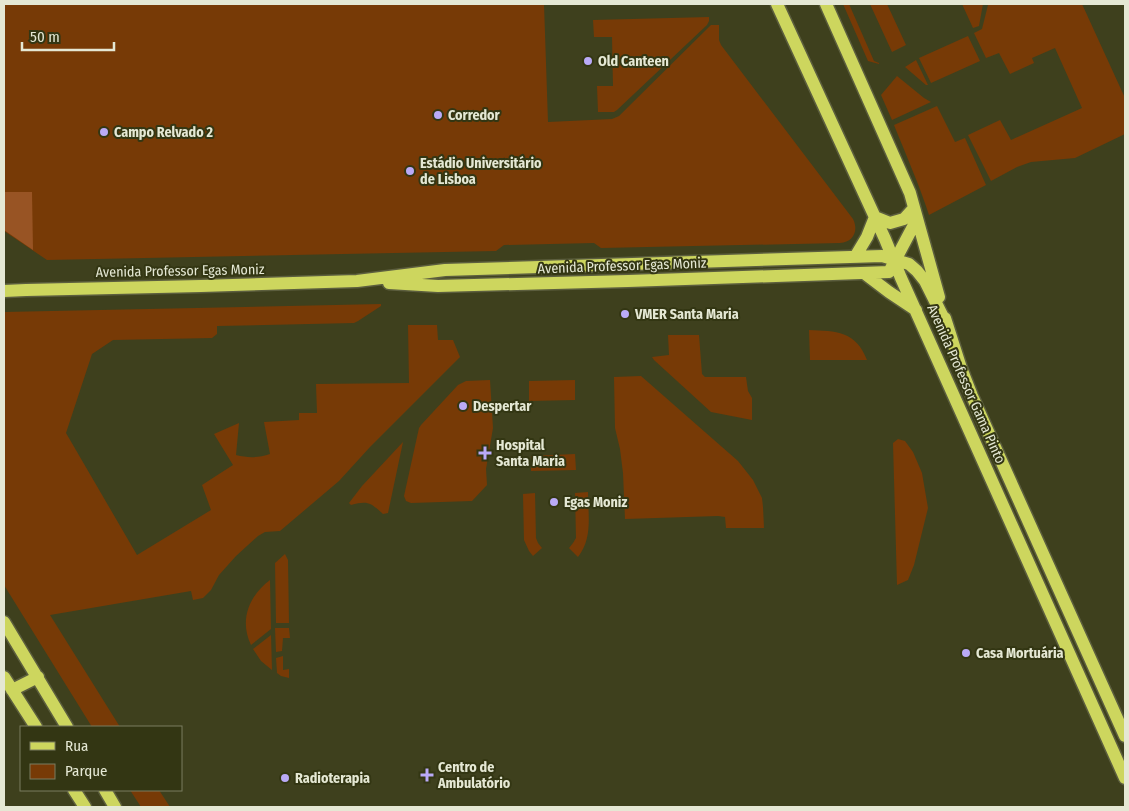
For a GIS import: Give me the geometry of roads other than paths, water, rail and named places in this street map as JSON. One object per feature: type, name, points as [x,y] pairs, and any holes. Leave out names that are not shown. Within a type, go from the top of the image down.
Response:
[{"type":"main road","name":"Avenida Professor Gama Pinto","points":[[778,4],[874,217],[892,266],[901,278],[916,310],[1125,778]]},
{"type":"main road","name":"Avenida Professor Gama Pinto","points":[[826,4],[905,180],[947,325],[972,396],[1125,736]]},
{"type":"main road","points":[[855,257],[867,237],[874,217],[890,223],[916,213]]},
{"type":"main road","points":[[892,266],[916,213]]},
{"type":"main road","name":"Avenida Professor Egas Moniz","points":[[357,281],[445,270],[882,256],[892,266]]},
{"type":"main road","points":[[892,266],[909,264],[915,268],[925,281],[947,325]]},
{"type":"main road","points":[[601,266],[602,282]]},
{"type":"main road","name":"Avenida Professor Egas Moniz","points":[[4,291],[357,281],[438,286],[602,282],[864,273],[892,266]]},
{"type":"main road","points":[[506,269],[507,284]]},
{"type":"main road","points":[[864,273],[916,310]]},
{"type":"main road","points":[[4,622],[66,726]]},
{"type":"main road","points":[[4,677],[35,726]]},
{"type":"main road","points":[[12,690],[38,678]]},
{"type":"main road","points":[[75,791],[85,807]]},
{"type":"main road","points":[[106,791],[115,807]]},
{"type":"place","name":"Old Canteen","points":[[588,61]]},
{"type":"place","name":"Corredor","points":[[438,115]]},
{"type":"place","name":"Campo Relvado 2","points":[[104,132]]},
{"type":"place","name":"Estádio Universitário de Lisboa","points":[[410,171]]},
{"type":"place","name":"VMER Santa Maria","points":[[625,314]]},
{"type":"place","name":"Despertar","points":[[463,406]]},
{"type":"place","name":"Hospital Santa Maria","points":[[485,453]]},
{"type":"place","name":"Egas Moniz","points":[[554,502]]},
{"type":"place","name":"Casa Mortuária","points":[[966,653]]},
{"type":"place","name":"Centro de Ambulatório","points":[[427,775]]},
{"type":"place","name":"Radioterapia","points":[[285,778]]}]
